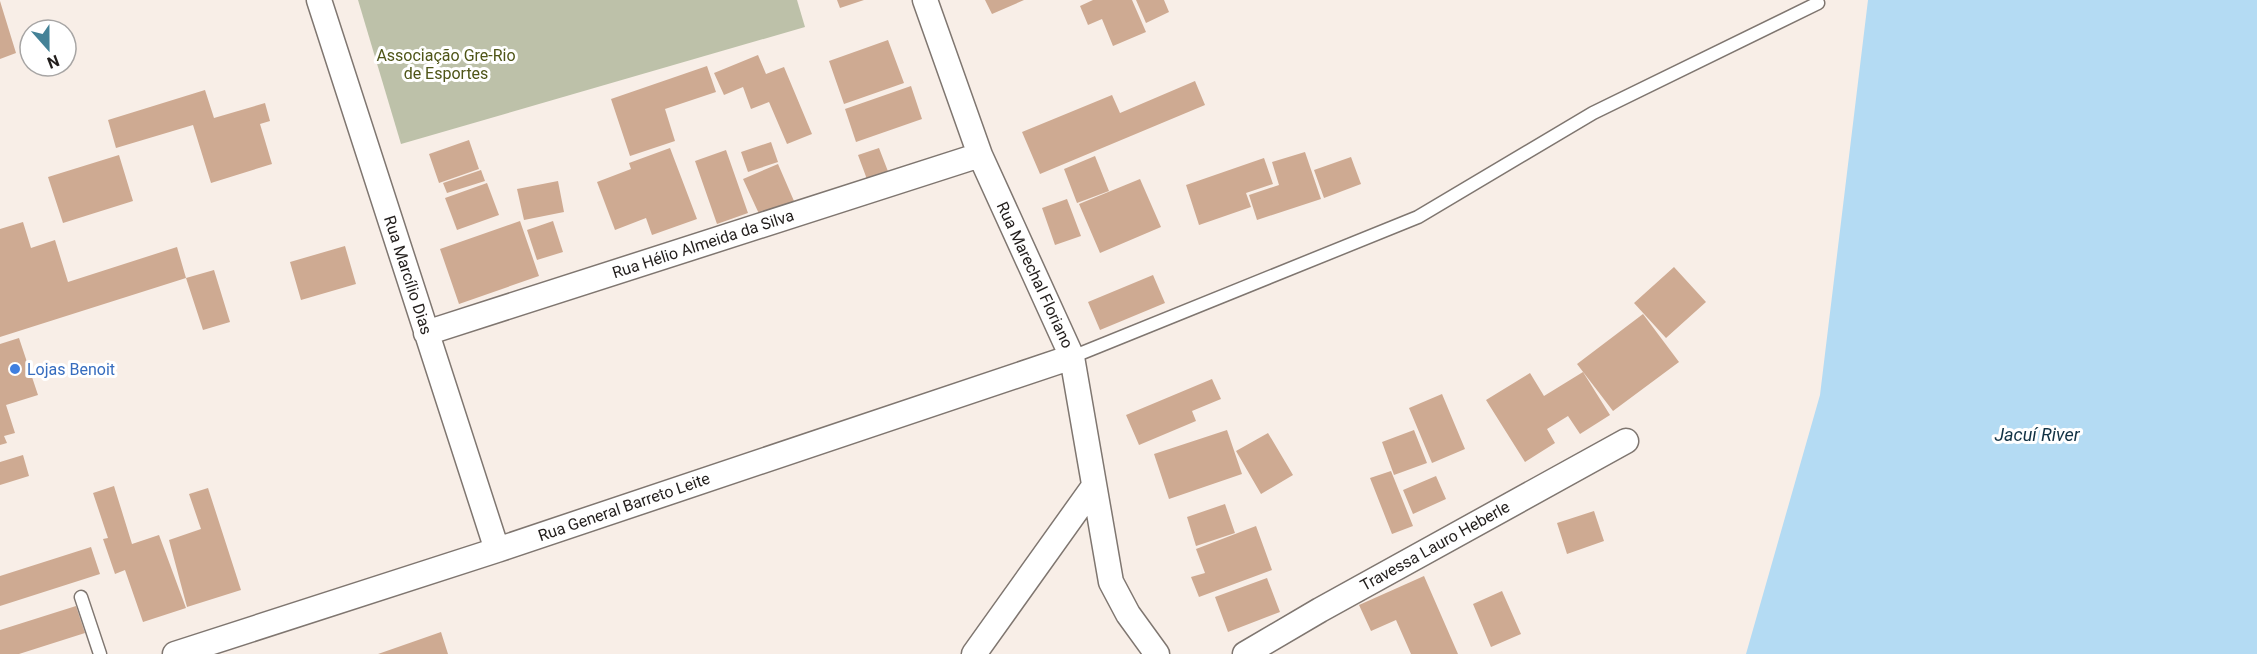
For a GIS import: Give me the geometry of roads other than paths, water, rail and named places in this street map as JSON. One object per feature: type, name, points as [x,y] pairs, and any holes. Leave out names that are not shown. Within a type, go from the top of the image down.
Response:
[{"type":"street","name":"Rua Marcílio Dias","points":[[319,0],[497,550]]},
{"type":"street","name":"Rua Marechal Floriano","points":[[925,0],[980,155],[1072,357],[1111,582],[1128,614],[1157,654]]},
{"type":"street","name":"Rua Hélio Almeida da Silva","points":[[426,333],[980,155]]},
{"type":"street","name":"Rua General Barreto Leite","points":[[175,654],[497,550],[1072,357]]},
{"type":"street","name":"Travessa Lauro Heberle","points":[[1245,654],[1320,610],[1626,441]]},
{"type":"street","points":[[974,654],[1094,486]]},
{"type":"lane","points":[[1072,357],[1418,217],[1593,113],[1818,3]]},
{"type":"lane","points":[[81,597],[100,654]]},
{"type":"water","name":"Jacuí River","points":[[1868,0],[2257,0],[2257,654],[1746,654],[1820,395]]},
{"type":"place","name":"Lojas Benoit","points":[[15,369]]},
{"type":"park label","name":"Associação Gre-Rio de Esportes","points":[[446,64]]}]
